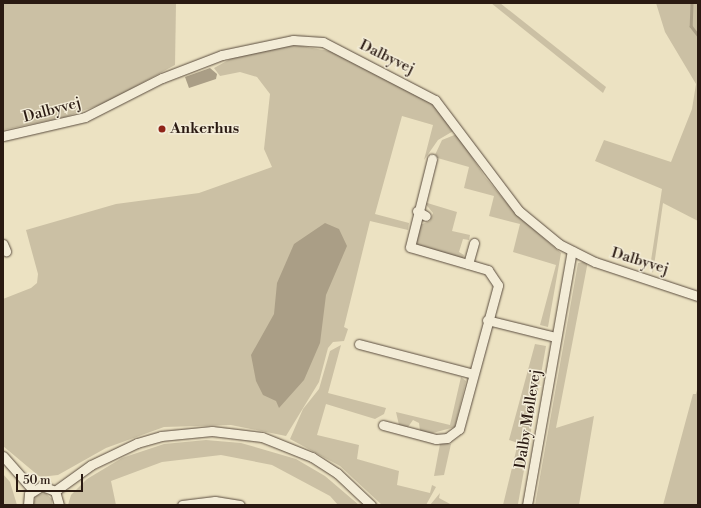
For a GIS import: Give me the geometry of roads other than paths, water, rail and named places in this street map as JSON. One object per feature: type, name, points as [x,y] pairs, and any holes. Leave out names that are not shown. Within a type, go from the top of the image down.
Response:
[{"type":"street","name":"Dalbyvej","points":[[3,136],[85,117],[162,78],[222,55],[293,40],[323,42],[435,100],[519,211],[572,251],[698,296]]},
{"type":"street","points":[[383,425],[436,439],[453,435],[459,429],[487,320],[498,285],[496,277],[488,270],[410,247],[417,211],[432,159]]},
{"type":"street","points":[[417,211],[426,216]]},
{"type":"street","points":[[468,264],[474,243]]},
{"type":"street","name":"Dalby Møllevej","points":[[527,505],[572,251]]},
{"type":"street","points":[[487,320],[556,337]]},
{"type":"street","points":[[359,344],[473,374]]},
{"type":"street","points":[[55,491],[91,466],[137,443],[161,436],[212,431],[262,437],[312,457],[337,473],[371,505]]},
{"type":"street","points":[[3,456],[33,490]]},
{"type":"street","points":[[28,505],[33,490],[42,486],[55,491]]},
{"type":"street","points":[[55,491],[59,505]]},
{"type":"street","points":[[182,505],[199,501],[236,504]]},
{"type":"waterway","points":[[692,3],[691,26],[698,35]]},
{"type":"place","name":"Ankerhus","points":[[162,129]]}]
